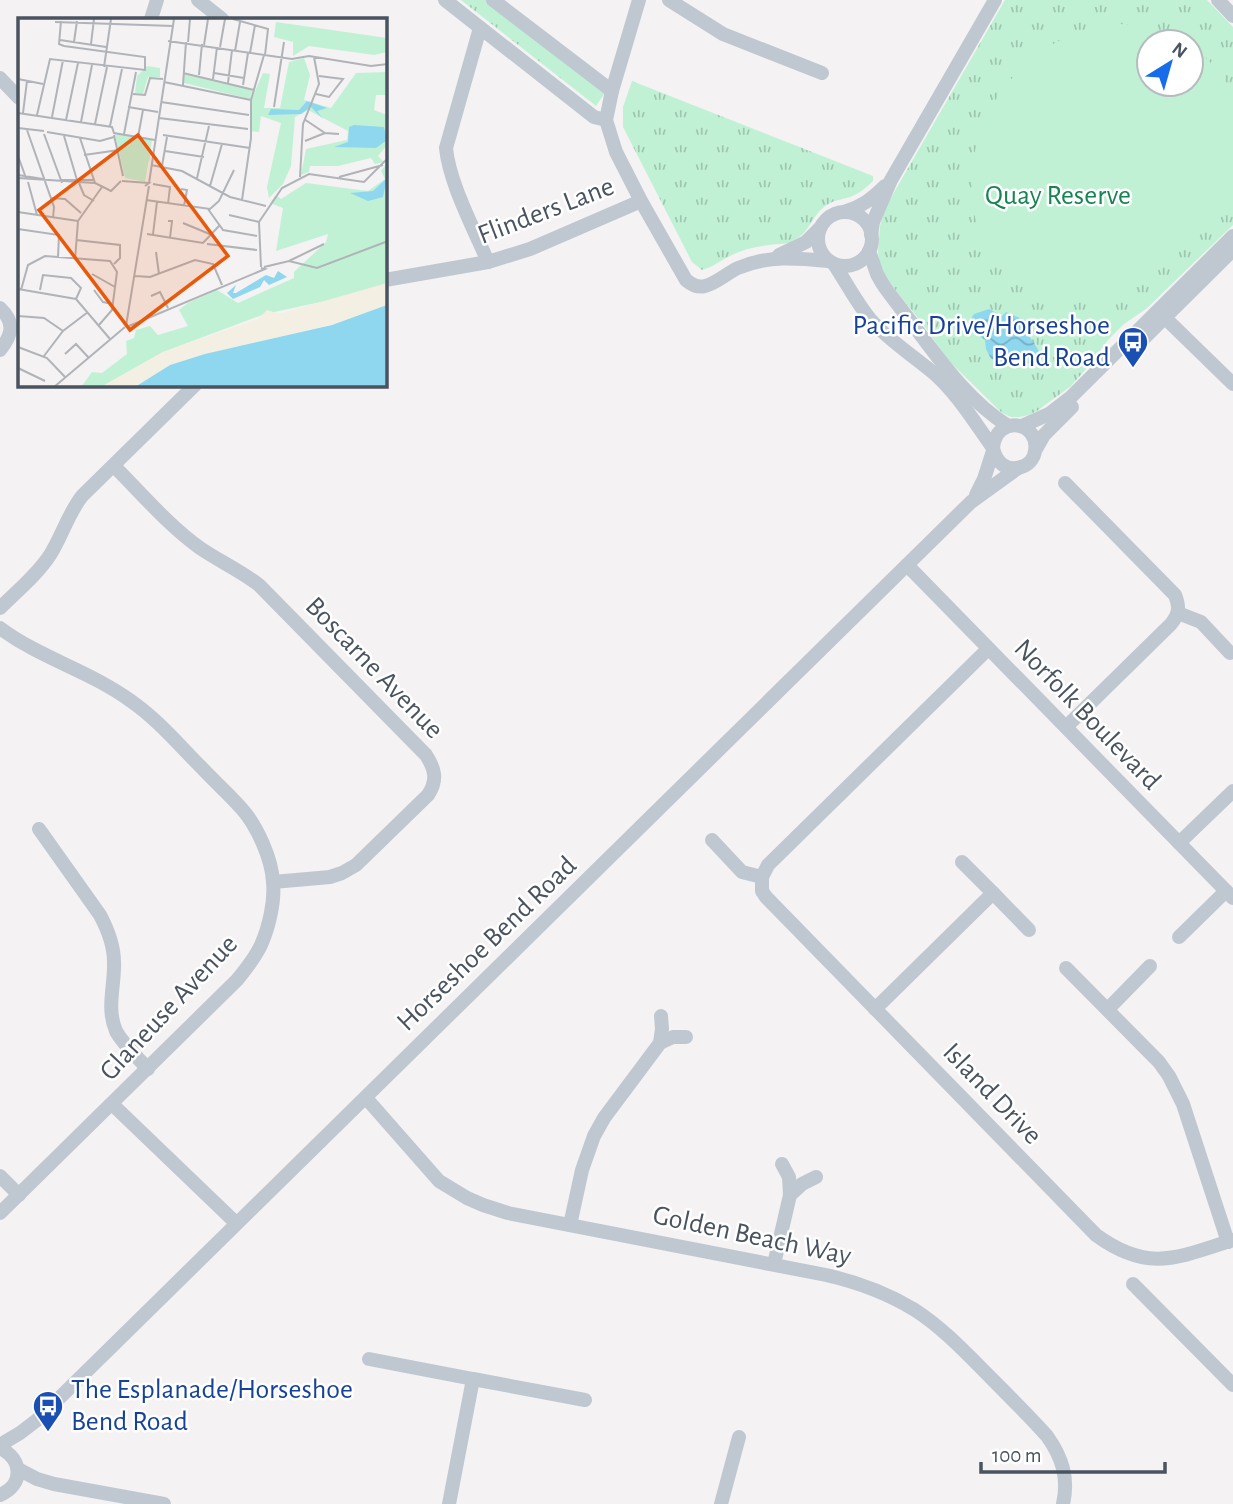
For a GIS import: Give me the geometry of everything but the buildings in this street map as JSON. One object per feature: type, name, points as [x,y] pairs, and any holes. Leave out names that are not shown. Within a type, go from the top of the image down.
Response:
[{"type":"street","points":[[151,18],[157,0]]},
{"type":"street","points":[[198,0],[221,18]]},
{"type":"street","points":[[445,0],[594,117],[606,120]]},
{"type":"street","points":[[494,0],[612,91]]},
{"type":"street","points":[[639,0],[606,120],[616,152],[641,201],[681,273],[691,284],[706,286],[736,268],[798,247],[830,217],[862,206],[891,180]]},
{"type":"street","points":[[669,0],[723,34],[822,73]]},
{"type":"street","points":[[772,258],[801,258],[842,266],[864,258],[871,243],[871,227],[891,180],[995,0]]},
{"type":"street","points":[[1218,0],[1232,14]]},
{"type":"street","points":[[480,28],[446,148],[452,178],[488,262]]},
{"type":"street","points":[[0,78],[18,97]]},
{"type":"street","name":"Flinders Lane","points":[[387,280],[488,262],[530,249],[641,201]]},
{"type":"street","points":[[844,212],[852,213],[864,221],[871,234]]},
{"type":"street","points":[[820,228],[818,243],[824,256],[832,262],[867,316],[890,339],[946,384],[993,450],[995,458],[1005,466],[1018,468],[1030,462],[1044,435],[1058,419],[1080,401],[1233,236]]},
{"type":"street","points":[[993,450],[996,434],[1002,429],[1049,414],[1071,397],[1233,250]]},
{"type":"street","points":[[869,251],[882,283],[931,350],[986,411],[1027,429],[1034,438],[1036,449]]},
{"type":"street","points":[[0,308],[8,316],[11,325],[9,335],[0,350]]},
{"type":"street","points":[[1161,314],[1233,384]]},
{"type":"street","points":[[0,608],[44,564],[82,496],[193,387]]},
{"type":"street","name":"Horseshoe Bend Road","points":[[971,502],[984,479],[993,450]]},
{"type":"street","name":"Boscarne Avenue","points":[[114,466],[200,548],[259,586],[433,765],[433,787],[428,795],[356,865],[330,877],[273,882]]},
{"type":"street","name":"Horseshoe Bend Road","points":[[0,1446],[37,1420],[971,502],[1018,468]]},
{"type":"street","points":[[1065,483],[1175,595],[1179,605],[1178,613],[1171,624],[1066,727]]},
{"type":"street","name":"Norfolk Boulevard","points":[[907,565],[1229,895]]},
{"type":"street","points":[[1178,613],[1201,622],[1230,653]]},
{"type":"street","name":"Glaneuse Avenue","points":[[0,628],[16,640],[130,700],[157,722],[243,811],[267,855],[273,882],[268,924],[262,944],[237,980],[0,1213]]},
{"type":"street","points":[[712,840],[741,872],[762,877],[768,865],[988,649]]},
{"type":"street","points":[[1178,843],[1233,791]]},
{"type":"street","points":[[39,829],[108,930],[114,962],[111,1003],[117,1033],[148,1069]]},
{"type":"street","points":[[962,862],[1030,930]]},
{"type":"street","name":"Island Drive","points":[[762,877],[762,891],[766,897],[1096,1235],[1134,1255],[1163,1259],[1179,1257],[1230,1241]]},
{"type":"street","points":[[875,1009],[993,893]]},
{"type":"street","points":[[1179,937],[1229,895]]},
{"type":"street","points":[[1108,1009],[1150,966]]},
{"type":"street","points":[[1066,968],[1159,1062],[1177,1090],[1230,1241]]},
{"type":"street","points":[[660,1043],[661,1016]]},
{"type":"street","points":[[570,1224],[582,1171],[594,1136],[604,1118],[660,1043],[673,1037],[686,1037]]},
{"type":"street","name":"Golden Beach Way","points":[[366,1098],[439,1181],[483,1205],[508,1213],[826,1275],[882,1292],[915,1310],[946,1334],[1036,1424],[1056,1448],[1065,1473],[1063,1504]]},
{"type":"street","points":[[112,1104],[236,1223]]},
{"type":"street","points":[[774,1264],[790,1195],[789,1177],[782,1164]]},
{"type":"street","points":[[0,1176],[19,1195]]},
{"type":"street","points":[[790,1195],[802,1184],[816,1177]]},
{"type":"street","points":[[1133,1284],[1233,1385]]},
{"type":"street","points":[[369,1359],[585,1400]]},
{"type":"street","points":[[449,1504],[473,1379]]},
{"type":"street","name":"Horseshoe Bend Road","points":[[5,1493],[15,1482],[20,1445],[37,1420]]},
{"type":"street","points":[[721,1504],[739,1437]]},
{"type":"street","points":[[0,1446],[37,1479],[164,1504]]},
{"type":"street","points":[[5,1493],[54,1484]]},
{"type":"green space","points":[[461,0],[486,0],[605,93],[596,106]]},
{"type":"green space","name":"Quay Reserve","points":[[1005,0],[1207,0],[1233,27],[1233,225],[1146,309],[1124,324],[1071,386],[1037,411],[1020,417],[1002,413],[948,360],[887,279],[879,261],[880,226],[885,208]]},
{"type":"green space","points":[[1115,24],[1151,28],[1135,28],[1135,98],[1205,98],[1205,58],[1223,77],[1233,97],[1233,185],[1216,212],[1195,236],[1158,271],[1134,288],[1112,296],[1096,298],[1072,298],[1040,293],[1006,272],[988,250],[977,225],[972,197],[972,169],[978,140],[988,113],[1003,89],[1026,64],[1052,44],[1081,31]]},
{"type":"green space","points":[[632,81],[873,176],[873,181],[857,194],[827,205],[803,234],[790,243],[743,250],[702,270],[692,262],[623,127],[623,107]]},
{"type":"water","points":[[989,309],[1002,316],[1006,312],[1027,321],[1029,336],[1043,357],[1034,366],[1024,367],[991,359],[985,340],[966,327],[974,314]]},
{"type":"place","name":"Pacific Drive/Horseshoe Bend Road","points":[[1133,369]]},
{"type":"place","name":"The Esplanade/Horseshoe Bend Road","points":[[48,1433]]}]
